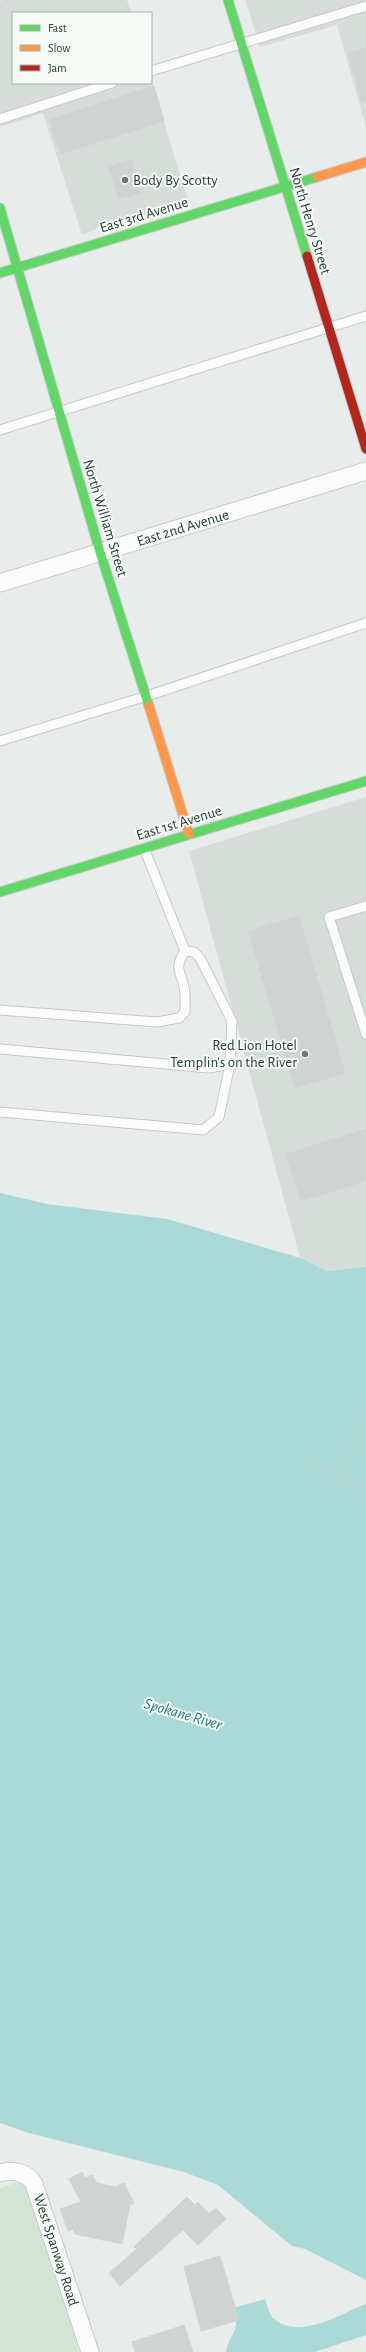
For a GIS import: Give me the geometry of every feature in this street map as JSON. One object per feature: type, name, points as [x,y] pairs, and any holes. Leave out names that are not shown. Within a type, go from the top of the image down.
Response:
[{"type":"street","name":"North Henry Street","points":[[228,0],[366,449]]},
{"type":"street","name":"East 3rd Avenue","points":[[0,274],[366,162]]},
{"type":"street","name":"North William Street","points":[[0,208],[58,412],[100,552],[147,696],[189,834]]},
{"type":"street","name":"East 2nd Avenue","points":[[0,583],[366,472]]},
{"type":"street","name":"East 1st Avenue","points":[[0,892],[366,781]]},
{"type":"street","name":"West Spanway Road","points":[[0,2172],[20,2173],[30,2179],[34,2184],[90,2352]]},
{"type":"lane","points":[[152,71],[366,6]]},
{"type":"lane","points":[[0,119],[109,84]]},
{"type":"lane","points":[[0,430],[366,316]]},
{"type":"lane","points":[[0,741],[147,696],[366,624]]},
{"type":"lane","points":[[144,848],[185,951]]},
{"type":"lane","points":[[366,906],[330,917],[366,1034]]},
{"type":"lane","points":[[0,1010],[114,1020],[170,1022],[179,1018],[184,1012],[184,988],[178,968],[178,961],[185,951]]},
{"type":"lane","points":[[0,1112],[203,1130],[219,1117],[230,1064],[232,1021],[200,958],[194,952],[185,951]]},
{"type":"lane","points":[[0,1049],[209,1068],[230,1064]]},
{"type":"path","points":[[339,1475],[366,1421]]},
{"type":"path","points":[[316,1463],[366,1489]]},
{"type":"shaded area","points":[[127,0],[131,12],[12,12],[12,84],[152,84],[152,82],[188,201],[127,220],[114,219],[102,222],[95,230],[82,235],[43,113],[0,127],[0,1]]},
{"type":"shaded area","points":[[245,0],[366,0],[366,127],[337,25],[260,47]]},
{"type":"shaded area","name":"Red Lion Hotel Templin's on the River","points":[[366,797],[366,1267],[327,1271],[300,1258],[189,851]]},
{"type":"green space","points":[[27,2179],[79,2352],[0,2352],[0,2188]]},
{"type":"water","name":"Spokane River","points":[[0,1193],[47,1204],[167,1219],[300,1258],[327,1271],[366,1267],[366,2280],[305,2249],[292,2246],[218,2185],[184,2172],[29,2133],[0,2123]]},
{"type":"water","points":[[265,2299],[272,2317],[282,2324],[294,2327],[306,2327],[319,2324],[366,2304],[366,2335],[315,2352],[226,2352],[236,2323],[234,2308]]},
{"type":"building","points":[[366,48],[366,101],[362,102],[348,53]]},
{"type":"building","points":[[154,86],[164,121],[60,154],[49,120]]},
{"type":"building","name":"Body By Scotty","points":[[131,160],[140,193],[119,199],[109,166]]},
{"type":"building","points":[[299,916],[345,1073],[295,1088],[248,931]]},
{"type":"building","points":[[366,1129],[366,1181],[301,1201],[286,1154]]},
{"type":"building","points":[[82,2172],[85,2178],[92,2175],[97,2183],[115,2187],[124,2183],[134,2203],[130,2205],[122,2244],[75,2234],[73,2229],[68,2231],[60,2209],[81,2202],[69,2179]]},
{"type":"building","points":[[187,2197],[195,2205],[198,2202],[209,2214],[216,2208],[226,2219],[198,2245],[183,2230],[120,2286],[109,2273],[138,2248],[134,2247]]},
{"type":"building","points":[[220,2256],[239,2320],[201,2331],[184,2267]]},
{"type":"building","points":[[184,2325],[193,2352],[135,2352],[132,2342]]},
{"type":"traffic: fast","points":[[228,0],[307,256]]},
{"type":"traffic: fast","points":[[0,273],[317,177]]},
{"type":"traffic: fast","points":[[0,208],[100,552],[149,706]]},
{"type":"traffic: fast","points":[[0,892],[366,781]]},
{"type":"traffic: slow","points":[[317,177],[366,162]]},
{"type":"traffic: slow","points":[[149,706],[189,834]]},
{"type":"traffic: jam","points":[[307,256],[366,449]]},
{"type":"place","name":"Body By Scotty","points":[[125,180]]},
{"type":"place","name":"Red Lion Hotel Templin's on the River","points":[[305,1054]]}]
